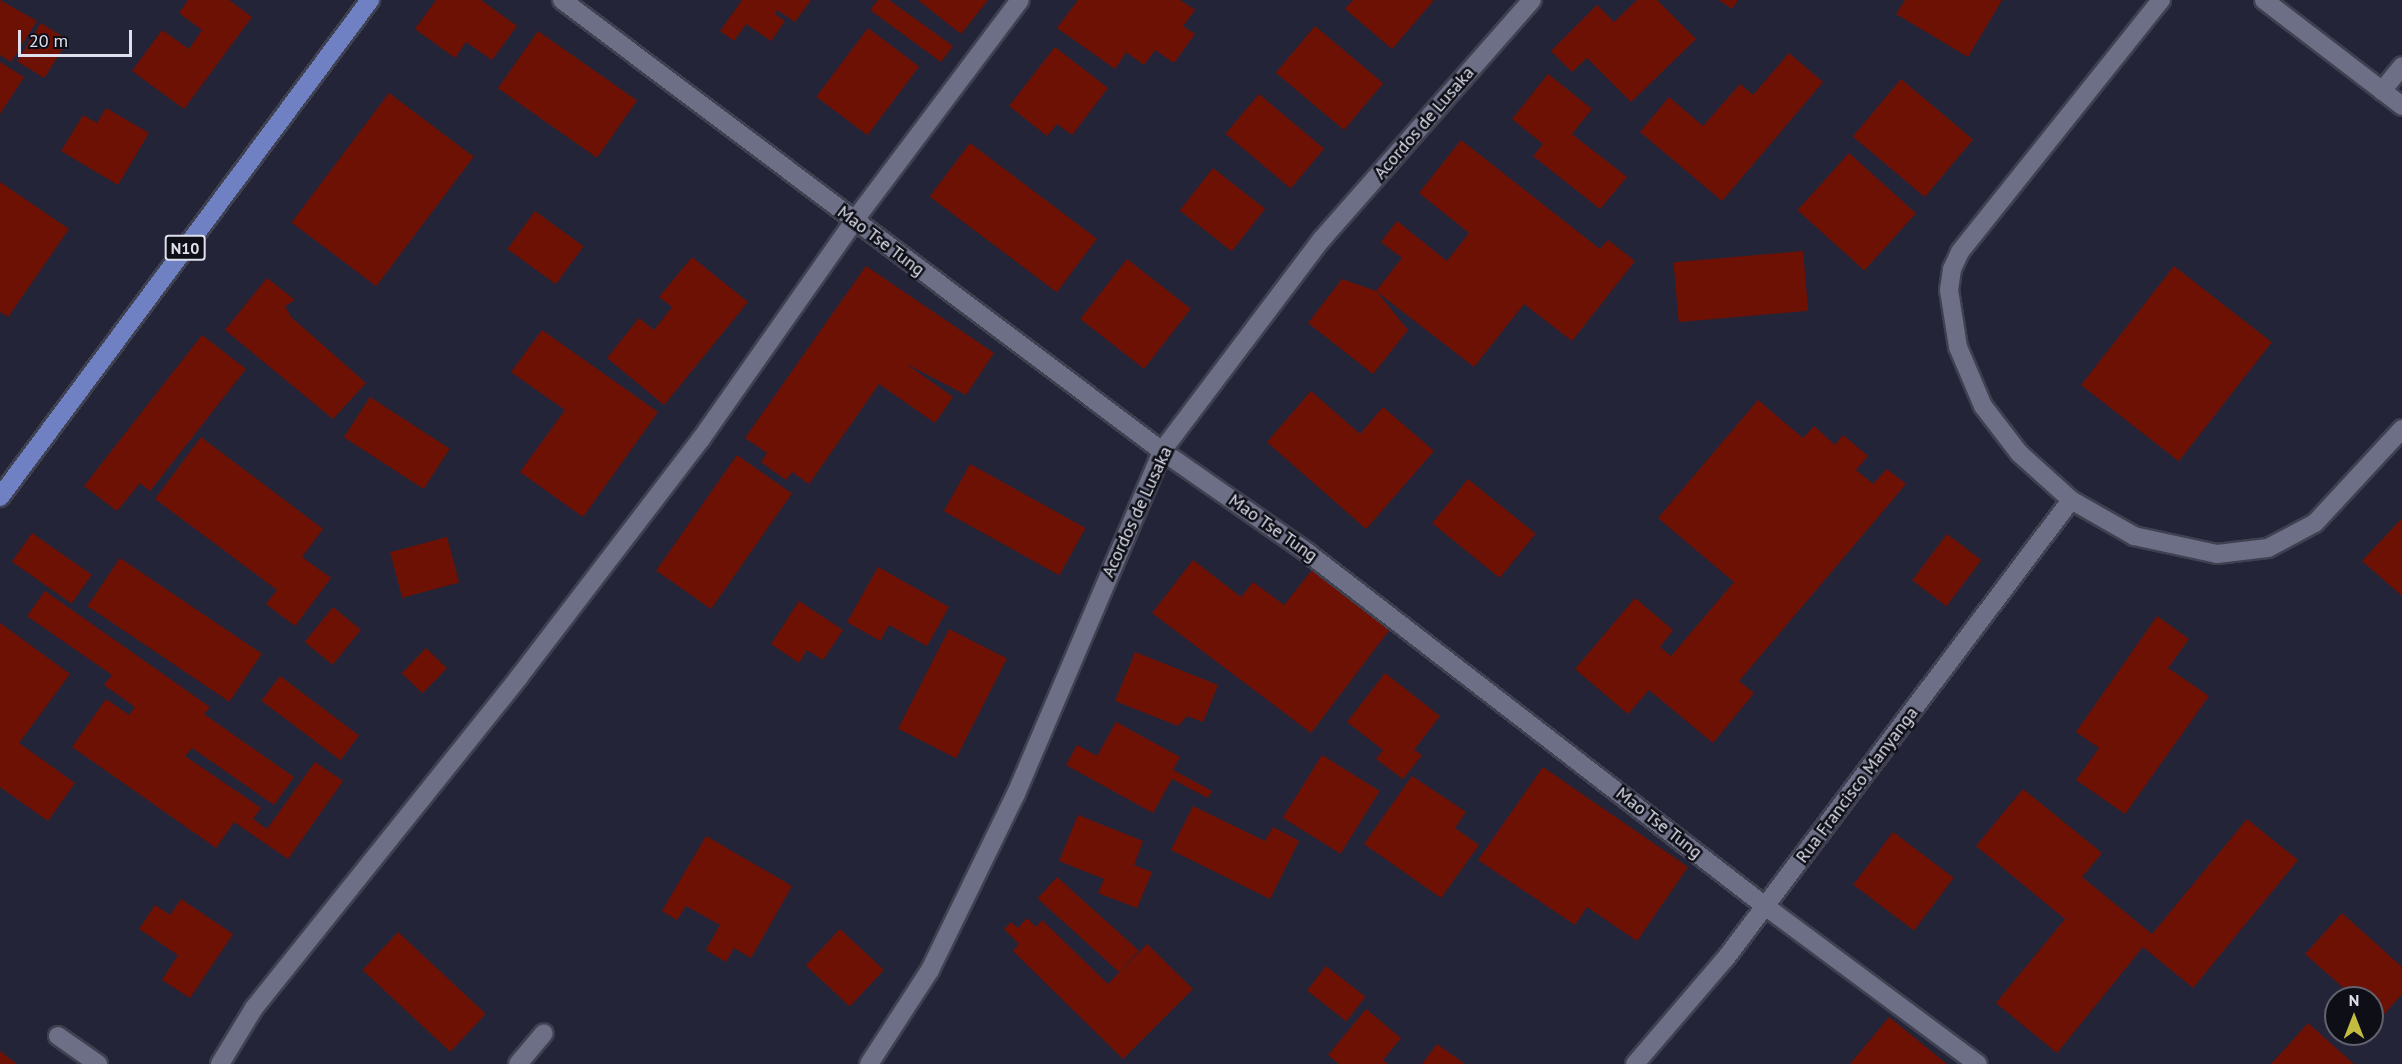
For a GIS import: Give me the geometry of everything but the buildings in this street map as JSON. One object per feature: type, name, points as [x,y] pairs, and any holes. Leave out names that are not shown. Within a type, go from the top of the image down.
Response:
[{"type":"main road","name":"N10","points":[[0,497],[370,0]]},
{"type":"street","name":"Mao Tse Tung","points":[[562,0],[854,222],[1162,451],[1308,553],[1765,906],[1978,1064]]},
{"type":"street","points":[[220,1064],[254,1008],[519,677],[701,440],[854,222],[1020,0]]},
{"type":"street","name":"Acordos de Lusaka","points":[[869,1064],[930,970],[1016,794],[1162,451],[1322,239],[1532,0]]},
{"type":"street","points":[[2161,0],[1960,252],[1952,269],[1949,290],[1958,347],[1983,406],[2019,453],[2071,500],[2134,536],[2217,554],[2268,548],[2314,523],[2402,429]]},
{"type":"street","points":[[2264,0],[2402,106]]},
{"type":"street","points":[[2382,91],[2402,66]]},
{"type":"street","name":"Rua Francisco Manyanga","points":[[1635,1064],[1765,906],[2071,500]]},
{"type":"street","points":[[518,1064],[544,1033]]},
{"type":"street","points":[[58,1036],[98,1064]]}]
